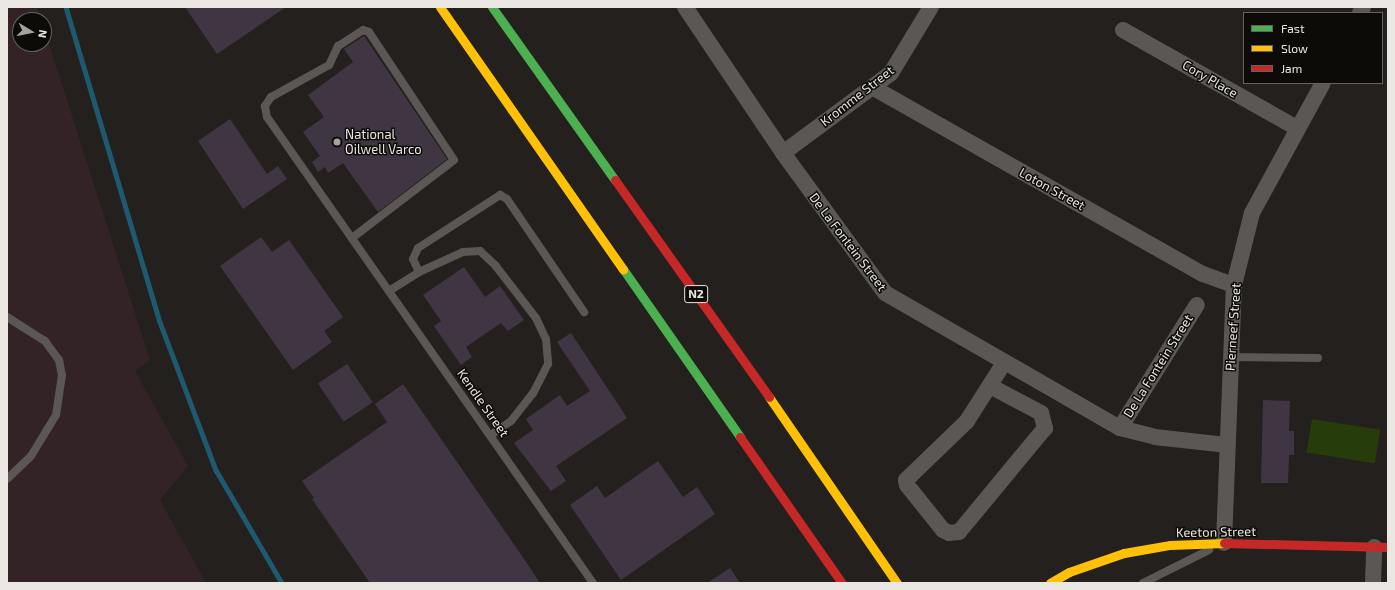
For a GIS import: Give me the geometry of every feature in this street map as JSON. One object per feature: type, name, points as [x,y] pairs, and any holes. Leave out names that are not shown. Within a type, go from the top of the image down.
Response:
[{"type":"main road","points":[[440,7],[842,583]]},
{"type":"main road","name":"N2","points":[[492,7],[822,470],[898,583]]},
{"type":"main road","points":[[788,506],[835,583]]},
{"type":"main road","name":"Keeton Street","points":[[1050,583],[1069,572],[1124,553],[1170,545],[1224,543],[1381,547]]},
{"type":"street","name":"Kromme Street","points":[[783,153],[872,87],[896,66],[931,7]]},
{"type":"street","name":"De La Fontein Street","points":[[687,8],[783,153],[885,293],[1004,363],[1120,428],[1155,437],[1226,445]]},
{"type":"street","name":"Cory Place","points":[[1123,30],[1297,128]]},
{"type":"street","name":"Pierneef Street","points":[[1224,543],[1226,445],[1234,285],[1252,213],[1297,128],[1322,84]]},
{"type":"street","name":"Loton Street","points":[[872,87],[1203,274],[1234,285]]},
{"type":"street","name":"De La Fontein Street","points":[[1120,428],[1197,305]]},
{"type":"street","points":[[990,386],[1041,414],[1044,428],[959,532],[949,533],[938,524],[907,485],[906,480],[962,427],[1004,363]]},
{"type":"street","points":[[1373,583],[1381,547]]},
{"type":"lane","name":"Kendle Street","points":[[352,238],[454,160],[369,32],[363,30],[338,46],[329,65],[271,98],[265,110],[267,118],[389,291],[492,435],[593,583]]},
{"type":"lane","points":[[419,272],[413,259],[418,248],[502,196],[584,312]]},
{"type":"lane","points":[[389,291],[419,272],[463,252],[480,251],[495,265],[536,318],[546,340],[548,364],[533,393],[511,421],[492,435]]},
{"type":"lane","points":[[7,317],[45,341],[60,360],[62,375],[56,415],[31,456],[7,479]]},
{"type":"lane","points":[[1230,357],[1318,358]]},
{"type":"lane","points":[[1143,583],[1224,543]]},
{"type":"shaded area","points":[[7,7],[37,7],[39,12],[12,12],[12,52],[52,52],[150,360],[135,371],[188,466],[160,500],[206,583],[7,583]]},
{"type":"green space","points":[[1312,419],[1380,430],[1375,463],[1307,453]]},
{"type":"building","points":[[185,7],[286,7],[217,54]]},
{"type":"building","points":[[364,36],[447,159],[378,212],[343,163],[328,173],[325,167],[318,172],[312,162],[320,156],[303,132],[324,117],[308,95],[353,62],[344,49]]},
{"type":"building","points":[[230,119],[267,174],[278,166],[287,179],[243,209],[198,141]]},
{"type":"building","points":[[261,237],[272,252],[289,240],[343,317],[324,331],[332,342],[293,370],[220,266]]},
{"type":"building","points":[[464,267],[485,297],[500,286],[524,320],[508,331],[501,323],[466,347],[472,357],[461,365],[434,326],[441,321],[423,295]]},
{"type":"building","points":[[571,333],[627,418],[556,466],[566,481],[551,491],[514,443],[533,430],[526,419],[560,395],[567,406],[590,391],[557,342]]},
{"type":"building","points":[[347,364],[373,402],[344,422],[318,384]]},
{"type":"building","points":[[403,384],[540,583],[370,583],[312,499],[314,498],[302,481],[387,422],[375,404]]},
{"type":"building","points":[[1263,400],[1290,401],[1289,431],[1294,431],[1294,455],[1289,455],[1288,483],[1261,483]]},
{"type":"building","points":[[658,461],[683,497],[697,487],[715,514],[621,580],[570,505],[597,486],[605,498]]},
{"type":"building","points":[[730,568],[740,583],[707,583]]},
{"type":"waterway","points":[[66,7],[160,322],[216,470],[282,583]]},
{"type":"traffic: fast","points":[[492,7],[615,180]]},
{"type":"traffic: fast","points":[[623,269],[740,437]]},
{"type":"traffic: slow","points":[[440,7],[623,269]]},
{"type":"traffic: slow","points":[[769,397],[897,583]]},
{"type":"traffic: slow","points":[[1050,583],[1069,572],[1124,553],[1170,545],[1224,543]]},
{"type":"traffic: jam","points":[[615,180],[769,397]]},
{"type":"traffic: jam","points":[[740,437],[842,583]]},
{"type":"traffic: jam","points":[[1224,543],[1388,547]]},
{"type":"place","name":"National Oilwell Varco","points":[[337,142]]}]
